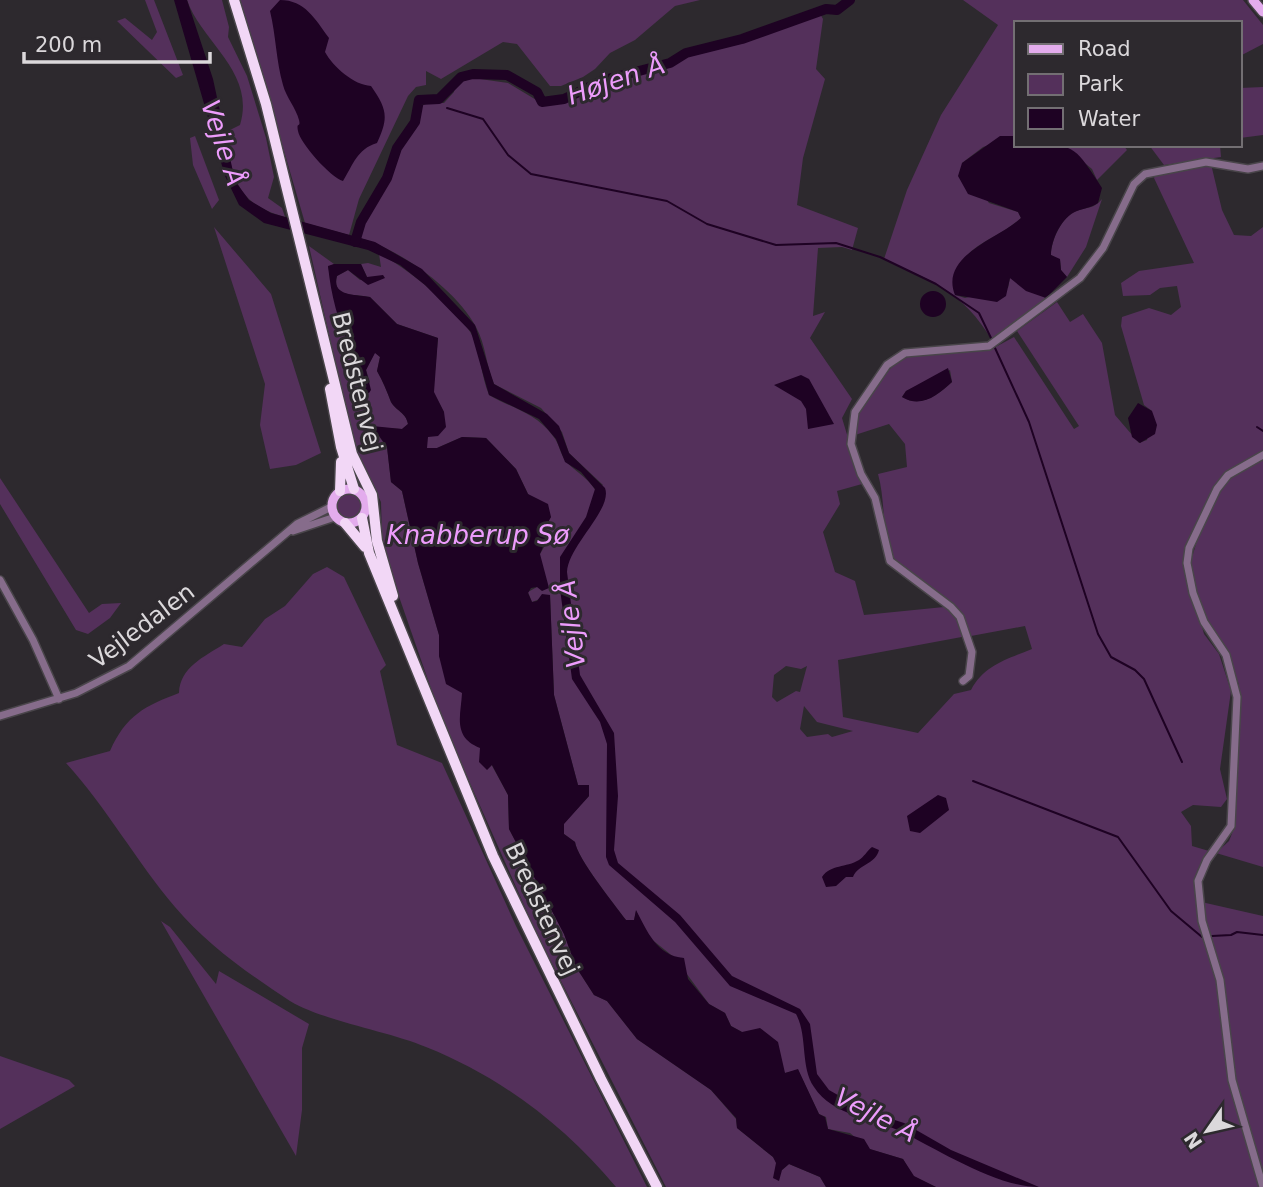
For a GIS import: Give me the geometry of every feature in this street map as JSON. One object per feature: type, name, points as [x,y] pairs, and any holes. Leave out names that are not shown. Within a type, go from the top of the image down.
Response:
[{"type":"highway","name":"Bredstenvej","points":[[234,0],[266,104],[354,459],[374,502],[377,541],[406,642]]},
{"type":"highway","name":"Bredstenvej","points":[[302,251],[341,447],[354,489]]},
{"type":"highway","name":"Bredstenvej","points":[[340,491],[341,447]]},
{"type":"highway","name":"Bredstenvej","points":[[362,518],[369,553],[445,745],[493,856],[601,1079],[657,1187]]},
{"type":"highway","name":"Bredstenvej","points":[[345,523],[369,553]]},
{"type":"main road","points":[[1253,0],[1263,12]]},
{"type":"main road","points":[[354,489],[365,500],[367,507],[362,518],[345,523],[335,517],[331,506],[340,491],[354,489]]},
{"type":"street","points":[[963,681],[970,676],[972,652],[960,617],[951,607],[890,561],[885,547],[875,498],[861,474],[851,444],[855,412],[867,391],[887,365],[905,353],[989,346],[1080,278],[1103,248],[1134,184],[1145,174],[1206,162],[1248,169],[1263,166]]},
{"type":"street","points":[[1263,455],[1228,475],[1217,489],[1189,548],[1187,563],[1193,593],[1204,622],[1226,655],[1237,697],[1232,822],[1198,881],[1202,921],[1220,980],[1232,1080],[1263,1187]]},
{"type":"street","name":"Vejledalen","points":[[0,716],[59,699],[102,682],[129,666],[297,524],[331,506]]},
{"type":"street","name":"Vejledalen","points":[[289,532],[335,517]]},
{"type":"street","points":[[0,580],[33,640],[59,699]]},
{"type":"green space","points":[[145,0],[154,0],[183,75],[176,78],[117,21],[125,18],[152,40],[157,32]]},
{"type":"green space","points":[[187,0],[222,0],[229,27],[228,37],[247,76],[266,138],[274,177],[268,198],[282,208],[285,217],[256,205],[247,197],[235,176],[224,133],[240,125],[243,106],[241,89],[225,59],[194,16]]},
{"type":"green space","points":[[240,0],[700,0],[675,6],[635,40],[610,53],[595,69],[561,86],[550,86],[517,44],[503,42],[441,79],[426,71],[426,85],[416,87],[408,96],[359,199],[349,235],[305,223]]},
{"type":"green space","points":[[963,0],[1243,0],[1263,25],[1263,44],[1242,55],[1242,21],[1014,21],[1014,137],[983,147],[962,163],[989,203],[1018,212],[1021,218],[967,256],[956,278],[955,295],[965,298],[1008,288],[1010,278],[1046,298],[992,340],[981,323],[958,299],[932,282],[884,259],[907,190],[941,115],[998,25]]},
{"type":"green space","points":[[819,12],[823,19],[816,69],[825,79],[803,158],[797,205],[858,228],[852,250],[842,247],[818,248],[813,316],[825,312],[810,338],[852,399],[842,418],[862,484],[837,491],[840,504],[823,532],[835,572],[855,581],[864,615],[944,607],[959,618],[967,636],[838,660],[843,717],[918,733],[954,694],[971,690],[976,681],[990,669],[1032,649],[1025,626],[971,636],[961,613],[894,560],[887,540],[878,474],[907,467],[905,444],[889,424],[855,435],[859,410],[890,369],[906,355],[990,350],[1014,337],[1074,429],[1079,426],[1017,331],[1057,302],[1070,322],[1083,314],[1102,343],[1115,415],[1139,443],[1147,440],[1152,411],[1144,405],[1121,326],[1122,317],[1149,308],[1171,315],[1181,307],[1177,286],[1160,288],[1150,295],[1123,296],[1121,283],[1139,271],[1194,263],[1154,178],[1156,174],[1211,164],[1222,210],[1234,235],[1251,236],[1263,227],[1263,451],[1214,488],[1185,566],[1204,634],[1219,654],[1231,691],[1220,769],[1227,799],[1221,807],[1193,805],[1181,812],[1191,826],[1192,846],[1209,851],[1197,871],[1197,901],[1263,916],[1263,1187],[936,1187],[913,1176],[903,1159],[869,1149],[850,1133],[828,1129],[826,1117],[819,1114],[798,1070],[785,1073],[742,1032],[731,1026],[725,1013],[709,1004],[675,958],[650,938],[636,911],[634,921],[626,920],[589,869],[575,842],[564,834],[563,824],[589,796],[589,786],[578,785],[554,695],[550,595],[532,602],[528,592],[537,587],[540,554],[547,542],[546,524],[551,517],[528,494],[516,469],[486,438],[462,437],[437,448],[426,448],[427,437],[444,412],[433,392],[438,338],[397,324],[370,297],[341,292],[336,283],[337,276],[348,270],[360,280],[372,278],[367,277],[361,264],[381,267],[379,254],[403,268],[431,290],[457,315],[473,337],[489,395],[539,421],[555,439],[565,460],[596,491],[603,485],[569,453],[562,432],[541,408],[494,384],[476,327],[455,298],[407,260],[356,237],[400,150],[417,127],[419,107],[428,103],[444,103],[454,92],[455,84],[473,78],[508,83],[543,104],[555,98],[564,99],[604,80],[670,63],[686,53],[742,39]],"holes":[[[950,370],[952,382],[935,395],[922,401],[902,397],[906,391]],[[786,666],[801,669],[807,666],[800,692],[796,691],[777,702],[772,697],[774,675]],[[804,706],[817,722],[853,731],[832,737],[828,734],[807,737],[800,729]]]},
{"type":"green space","points":[[1263,87],[1263,135],[1242,138],[1242,88]]},
{"type":"green space","points":[[195,136],[219,200],[212,209],[193,165],[190,138]]},
{"type":"green space","points":[[1065,147],[1125,147],[1127,150],[1097,180],[1092,169]]},
{"type":"green space","points":[[1150,147],[1220,147],[1221,157],[1164,165]]},
{"type":"green space","points":[[1102,199],[1086,247],[1067,277],[1061,270],[1060,260],[1051,255],[1055,236],[1071,214],[1093,206]]},
{"type":"green space","points":[[214,227],[271,294],[321,453],[296,465],[270,469],[260,425],[265,384]]},
{"type":"green space","points":[[309,246],[334,264],[328,267],[360,392],[370,382],[366,370],[375,352],[380,357],[377,371],[391,402],[407,420],[408,424],[402,429],[372,427],[387,447],[391,482],[402,491],[418,563],[439,635],[439,656],[454,686],[463,693],[461,709],[508,795],[509,829],[564,934],[576,967],[594,995],[607,1001],[637,1039],[711,1090],[736,1119],[737,1128],[773,1157],[782,1170],[789,1164],[820,1177],[826,1187],[666,1187],[536,932],[442,720],[396,588],[382,537],[381,502],[355,449]]},
{"type":"green space","points":[[1263,460],[1263,867],[1216,853],[1229,841],[1235,826],[1239,685],[1227,652],[1204,616],[1192,585],[1190,564],[1200,531],[1227,479]]},
{"type":"green space","points":[[0,478],[89,613],[102,604],[121,603],[110,618],[88,634],[76,630],[0,504]]},
{"type":"green space","points":[[349,493],[358,497],[362,506],[358,515],[349,519],[340,515],[336,506],[340,497]]},
{"type":"green space","points":[[327,567],[344,577],[386,665],[380,671],[397,745],[442,763],[516,926],[647,1187],[616,1187],[553,1123],[480,1073],[411,1041],[304,1008],[244,969],[187,921],[66,763],[110,751],[123,729],[138,713],[179,693],[180,684],[188,669],[224,644],[242,647],[265,619],[285,606],[313,574]]},
{"type":"green space","points":[[161,921],[170,927],[216,984],[219,971],[309,1024],[302,1048],[302,1110],[296,1156]]},
{"type":"green space","points":[[0,1056],[69,1080],[75,1086],[0,1129]]},
{"type":"water","name":"Vejle Å","points":[[174,0],[187,0],[213,79],[235,181],[249,200],[271,213],[375,242],[422,269],[475,325],[494,384],[547,414],[559,426],[569,453],[605,488],[603,506],[574,551],[567,572],[580,675],[614,733],[618,796],[614,850],[618,863],[680,915],[732,976],[800,1009],[810,1024],[817,1074],[829,1090],[864,1110],[904,1123],[951,1150],[1039,1187],[1005,1181],[986,1174],[900,1131],[842,1110],[822,1097],[814,1087],[807,1070],[802,1032],[796,1014],[730,986],[675,922],[609,865],[606,857],[607,744],[600,722],[572,679],[560,589],[560,557],[586,517],[595,489],[581,472],[565,462],[556,439],[539,419],[489,395],[471,332],[425,285],[400,265],[368,250],[264,223],[239,205],[225,176]]},
{"type":"water","points":[[280,0],[296,3],[309,12],[329,38],[325,52],[329,58],[351,79],[371,86],[383,107],[385,120],[377,143],[360,153],[343,181],[316,159],[298,131],[296,111],[284,89],[270,11]]},
{"type":"water","points":[[1000,136],[1014,136],[1014,147],[1069,148],[1084,161],[1102,188],[1098,203],[1072,214],[1058,229],[1051,255],[1060,259],[1061,270],[1067,277],[1046,298],[1026,291],[1010,278],[1006,296],[997,302],[955,295],[952,281],[963,258],[1021,218],[1018,212],[968,194],[958,176],[962,163]]},
{"type":"water","name":"Knabberup Sø","points":[[361,264],[367,277],[383,275],[385,278],[368,285],[348,270],[337,276],[336,283],[341,291],[370,297],[397,324],[438,338],[434,392],[444,412],[446,427],[438,436],[428,437],[427,448],[437,448],[462,437],[486,438],[516,469],[528,494],[548,504],[551,517],[540,554],[549,588],[542,591],[537,587],[531,588],[528,593],[532,602],[537,601],[542,594],[550,595],[554,695],[578,785],[589,785],[589,796],[564,824],[564,834],[575,842],[589,869],[626,920],[634,920],[636,910],[649,934],[660,947],[667,953],[684,958],[688,979],[709,1004],[725,1013],[731,1026],[742,1032],[760,1028],[778,1042],[785,1073],[798,1069],[819,1114],[825,1117],[828,1129],[864,1139],[870,1149],[903,1159],[914,1176],[936,1187],[826,1187],[820,1177],[789,1164],[782,1170],[779,1181],[773,1178],[776,1163],[773,1157],[737,1128],[736,1118],[711,1090],[637,1039],[607,1001],[594,995],[576,967],[564,934],[509,829],[508,795],[492,765],[487,770],[479,762],[480,748],[465,738],[462,732],[462,693],[446,684],[439,656],[439,635],[418,563],[402,491],[391,482],[387,447],[372,426],[402,429],[408,424],[391,402],[377,371],[380,357],[375,353],[366,370],[371,390],[369,393],[360,392],[354,358],[333,298],[328,266]]},
{"type":"water","points":[[933,291],[942,295],[946,304],[942,313],[933,317],[924,313],[920,304],[924,295]]},
{"type":"water","points":[[948,368],[952,382],[935,396],[916,402],[902,397],[906,391]]},
{"type":"water","points":[[801,375],[809,379],[834,424],[808,429],[806,409],[801,401],[774,385]]},
{"type":"water","points":[[1138,403],[1152,411],[1157,425],[1155,434],[1140,443],[1132,437],[1128,418]]},
{"type":"water","points":[[938,795],[946,798],[949,810],[920,833],[910,831],[907,816]]},
{"type":"water","points":[[872,847],[879,850],[877,855],[853,877],[846,877],[836,886],[826,887],[822,877],[826,873],[859,860]]},
{"type":"waterway","name":"Højen Å","points":[[355,242],[361,222],[387,178],[397,148],[415,122],[419,100],[439,99],[461,77],[473,74],[507,75],[537,92],[542,102],[564,99],[604,80],[670,63],[686,53],[742,39],[826,9],[837,10],[850,0]]},
{"type":"waterway","points":[[447,108],[483,119],[508,155],[531,174],[667,201],[707,224],[776,245],[836,243],[880,257],[936,284],[979,313],[991,338]]},
{"type":"waterway","points":[[995,348],[1029,422],[1098,634],[1111,657],[1135,670],[1144,679],[1182,762]]},
{"type":"waterway","points":[[1257,427],[1263,431]]},
{"type":"waterway","points":[[973,781],[1118,837],[1171,911],[1202,937]]},
{"type":"waterway","points":[[1212,936],[1237,932],[1263,935]]}]
